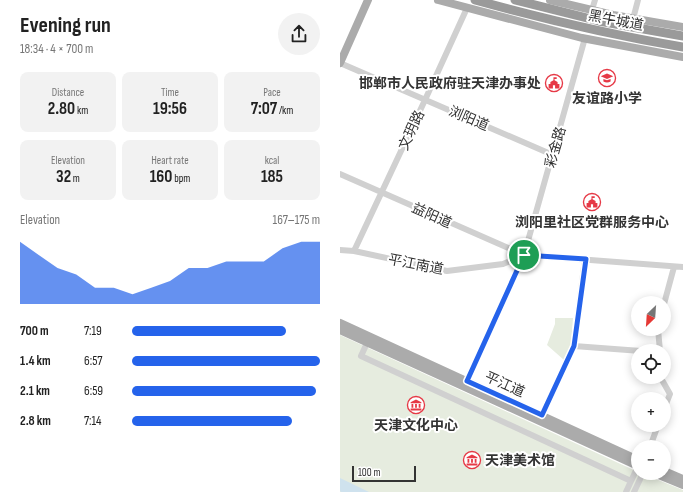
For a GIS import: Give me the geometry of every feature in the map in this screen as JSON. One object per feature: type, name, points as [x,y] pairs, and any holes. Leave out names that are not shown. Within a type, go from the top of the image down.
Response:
[{"type":"highway","name":"黑牛城道","points":[[475,0],[579,27],[683,47]]},
{"type":"highway","name":"黑牛城道","points":[[515,0],[598,21],[683,36]]},
{"type":"main road","points":[[340,51],[363,0]]},
{"type":"main road","points":[[340,63],[368,0]]},
{"type":"main road","points":[[438,0],[585,38],[683,57]]},
{"type":"main road","points":[[550,0],[633,19],[683,27]]},
{"type":"main road","name":"平江道","points":[[340,323],[631,457]]},
{"type":"main road","name":"平江道","points":[[340,330],[631,463]]},
{"type":"main road","points":[[671,474],[683,479]]},
{"type":"main road","points":[[671,480],[683,485]]},
{"type":"street","points":[[592,10],[596,0]]},
{"type":"street","points":[[633,19],[638,0]]},
{"type":"street","name":"文玥路","points":[[354,251],[425,100],[466,8]]},
{"type":"street","name":"彩金路","points":[[467,381],[524,255],[585,38]]},
{"type":"street","name":"浏阳道","points":[[340,63],[553,155]]},
{"type":"street","name":"益阳道","points":[[340,174],[524,255]]},
{"type":"street","name":"平江南道","points":[[340,250],[354,251],[448,271],[503,264],[524,255],[683,267]]},
{"type":"street","points":[[542,415],[574,346],[586,259]]},
{"type":"street","points":[[666,296],[674,266]]},
{"type":"street","points":[[367,343],[361,356],[632,481],[626,492]]},
{"type":"street","points":[[574,346],[631,350]]},
{"type":"street","points":[[634,492],[640,480]]},
{"type":"shaded area","points":[[555,318],[573,318],[571,345],[564,360],[547,345],[555,324]]},
{"type":"shaded area","name":"天津文化中心","points":[[340,335],[631,469],[631,480],[658,480],[683,490],[683,492],[340,492]]},
{"type":"water","points":[[340,478],[369,492],[341,492]]},
{"type":"place","name":"友谊路小学","points":[[607,78]]},
{"type":"place","name":"邯郸市人民政府驻天津办事处","points":[[554,83]]},
{"type":"place","name":"浏阳里社区党群服务中心","points":[[592,202]]},
{"type":"place","name":"天津文化中心","points":[[416,405]]},
{"type":"place","name":"天津美术馆","points":[[472,460]]},
{"type":"route","points":[[524,255],[586,259],[574,346],[542,415],[467,381],[524,255]]}]
